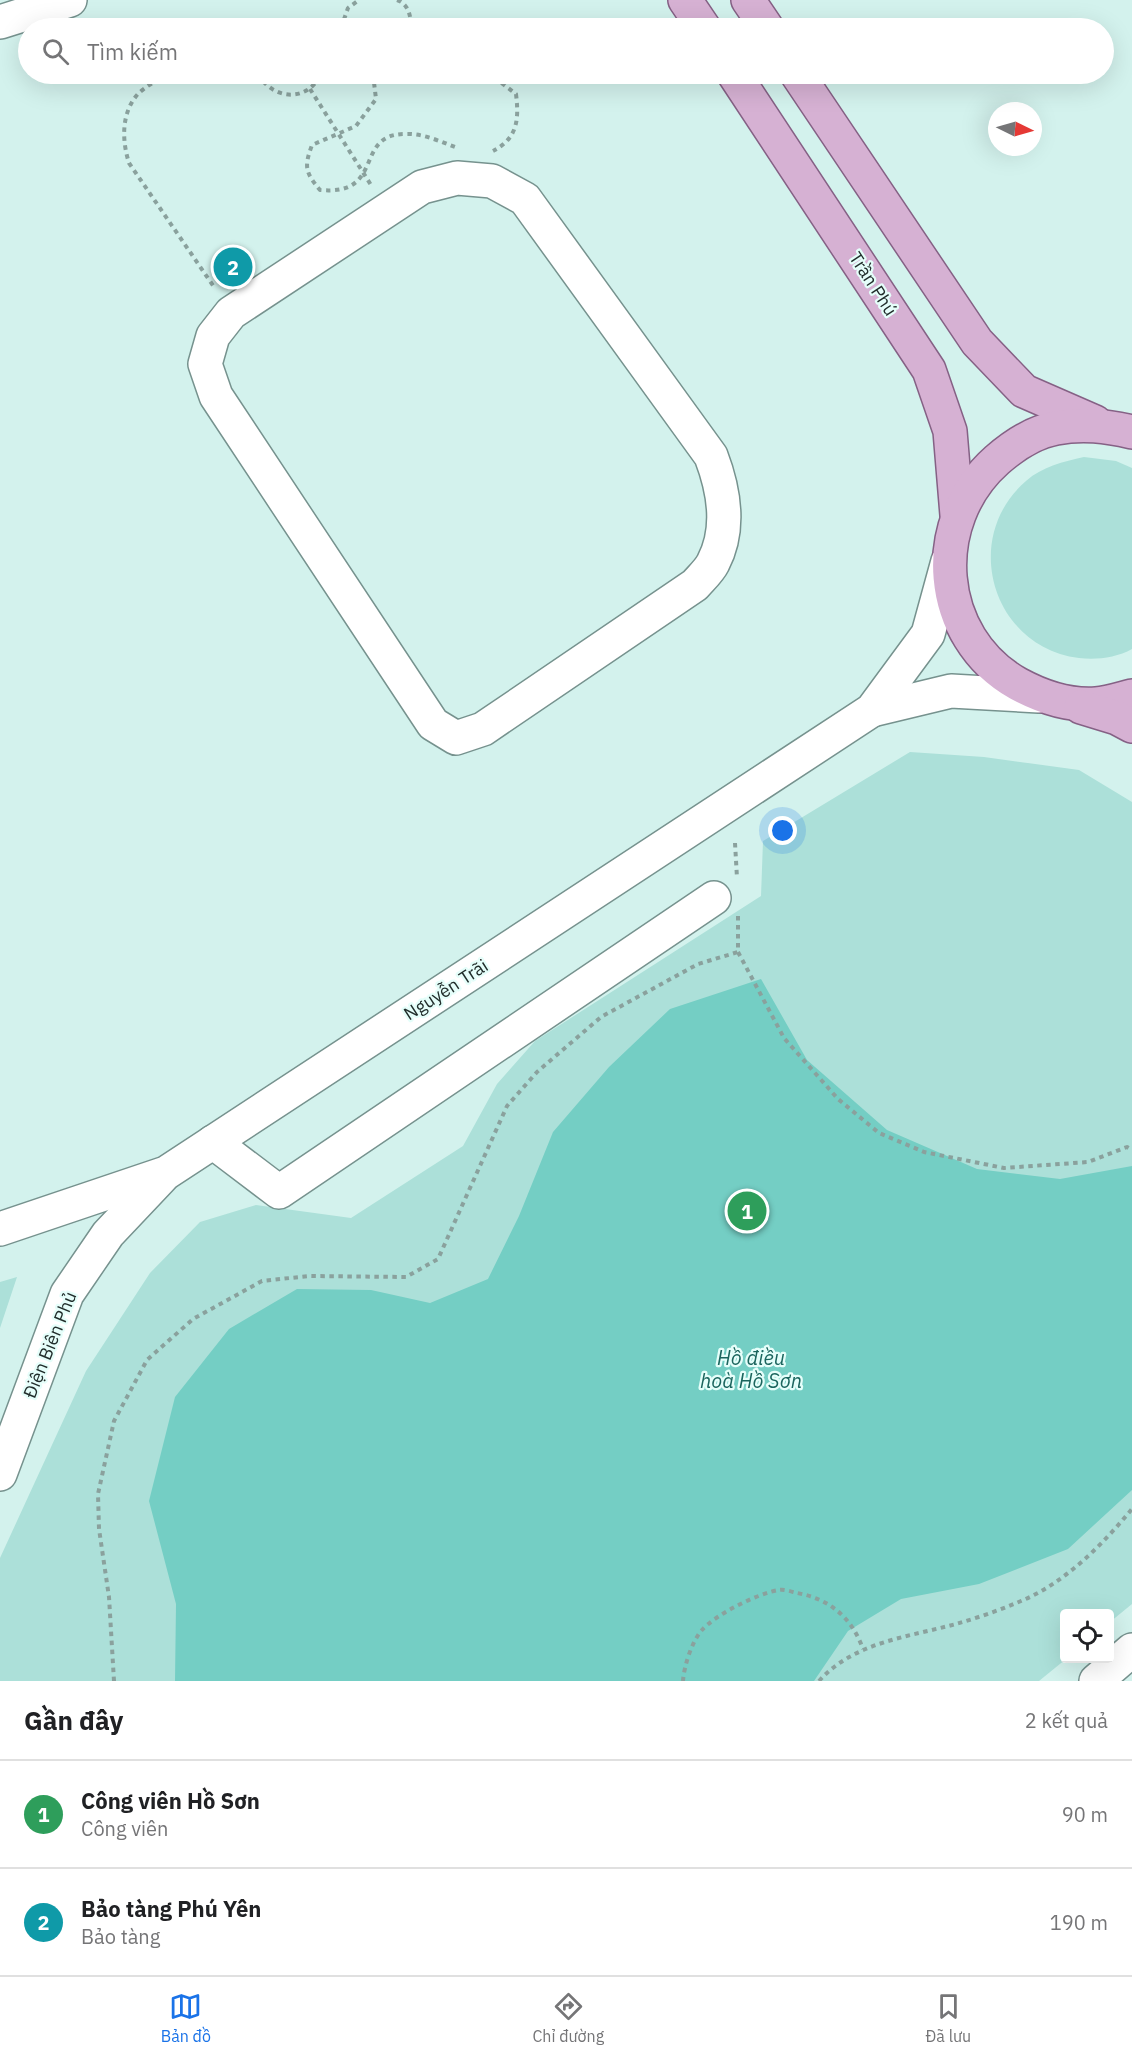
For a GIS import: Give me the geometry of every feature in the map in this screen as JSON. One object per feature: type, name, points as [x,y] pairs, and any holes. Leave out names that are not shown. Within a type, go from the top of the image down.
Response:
[{"type":"main road","points":[[685,0],[697,18]]},
{"type":"main road","points":[[748,0],[760,18]]},
{"type":"main road","name":"Trần Phú","points":[[741,84],[929,370],[950,431],[957,516],[948,561],[954,604],[972,643],[1002,675],[1054,699],[1117,718],[1132,726]]},
{"type":"main road","name":"Trần Phú","points":[[804,84],[976,342],[1024,391],[1099,424],[1132,432]]},
{"type":"main road","name":"Trần Phú","points":[[957,516],[979,476],[1013,446],[1054,428],[1099,424]]},
{"type":"main road","name":"Trần Phú","points":[[1054,699],[1096,704],[1132,696]]},
{"type":"street","points":[[0,22],[70,0]]},
{"type":"street","points":[[457,178],[492,181],[525,199],[711,456],[722,486],[724,523],[713,563],[695,585],[483,729],[456,738],[433,724],[216,396],[205,364],[213,336],[231,313],[422,187],[457,178]]},
{"type":"street","points":[[872,710],[928,634],[948,561]]},
{"type":"street","points":[[872,710],[951,691],[1054,699]]},
{"type":"street","name":"Nguyễn Trãi","points":[[0,1229],[166,1173],[872,710]]},
{"type":"street","points":[[213,1142],[279,1192],[714,898]]},
{"type":"street","name":"Điện Biên Phủ","points":[[0,1474],[67,1294],[108,1234],[166,1173]]},
{"type":"street","points":[[1096,1681],[1132,1650]]},
{"type":"path","points":[[344,18],[348,8],[359,0]]},
{"type":"path","points":[[397,0],[402,2],[411,18]]},
{"type":"path","points":[[153,84],[136,96],[124,125],[123,143],[129,163],[231,313]]},
{"type":"path","points":[[265,84],[284,95],[295,95],[310,89],[314,84]]},
{"type":"path","points":[[374,84],[376,99],[356,126],[312,145],[305,163],[309,177],[320,190],[340,192],[356,185],[364,174],[369,157],[382,141],[402,133],[419,135],[462,149]]},
{"type":"path","points":[[486,153],[511,139],[516,128],[516,94],[503,84]]},
{"type":"path","points":[[310,89],[387,210]]},
{"type":"path","points":[[114,1681],[109,1597],[99,1529],[98,1494],[114,1421],[147,1359],[193,1319],[262,1281],[309,1276],[406,1277],[438,1259],[507,1106],[537,1072],[601,1017],[661,982],[698,964],[738,952],[784,1038],[838,1099],[879,1133],[924,1152],[1004,1168],[1088,1162],[1126,1147],[1132,1150]]},
{"type":"path","points":[[819,1681],[828,1671],[863,1649],[957,1624],[1023,1600],[1071,1573],[1132,1509]]},
{"type":"path","points":[[683,1681],[684,1669],[701,1630],[726,1612],[781,1590],[814,1596],[835,1606],[857,1633],[863,1649]]},
{"type":"shaded area","points":[[1084,457],[1116,461],[1132,468],[1132,649],[1099,658],[1079,658],[1049,650],[1025,634],[1007,612],[995,587],[991,559],[994,531],[1006,505],[1026,481],[1046,468]]},
{"type":"shaded area","name":"Hồ điều hoà Hồ Sơn","points":[[910,752],[984,757],[1079,770],[1132,802],[1132,1604],[1114,1619],[1114,1609],[1060,1609],[1061,1663],[1039,1681],[0,1681],[0,1558],[86,1371],[150,1273],[200,1222],[256,1205],[351,1218],[463,1146],[497,1084],[535,1041],[761,896],[763,841]]},
{"type":"shaded area","points":[[17,1277],[0,1328],[0,1282]]},
{"type":"water","name":"Hồ điều hoà Hồ Sơn","points":[[761,979],[807,1060],[887,1130],[977,1169],[1060,1179],[1132,1166],[1132,1490],[1068,1549],[979,1584],[901,1599],[848,1631],[814,1681],[175,1681],[176,1604],[149,1501],[175,1397],[229,1329],[297,1289],[371,1290],[430,1303],[488,1279],[519,1216],[553,1132],[609,1067],[670,1009]]},
{"type":"place","name":"Bảo tàng Phú Yên","points":[[233,267]]},
{"type":"place","name":"Công viên Hồ Sơn","points":[[747,1211]]}]
